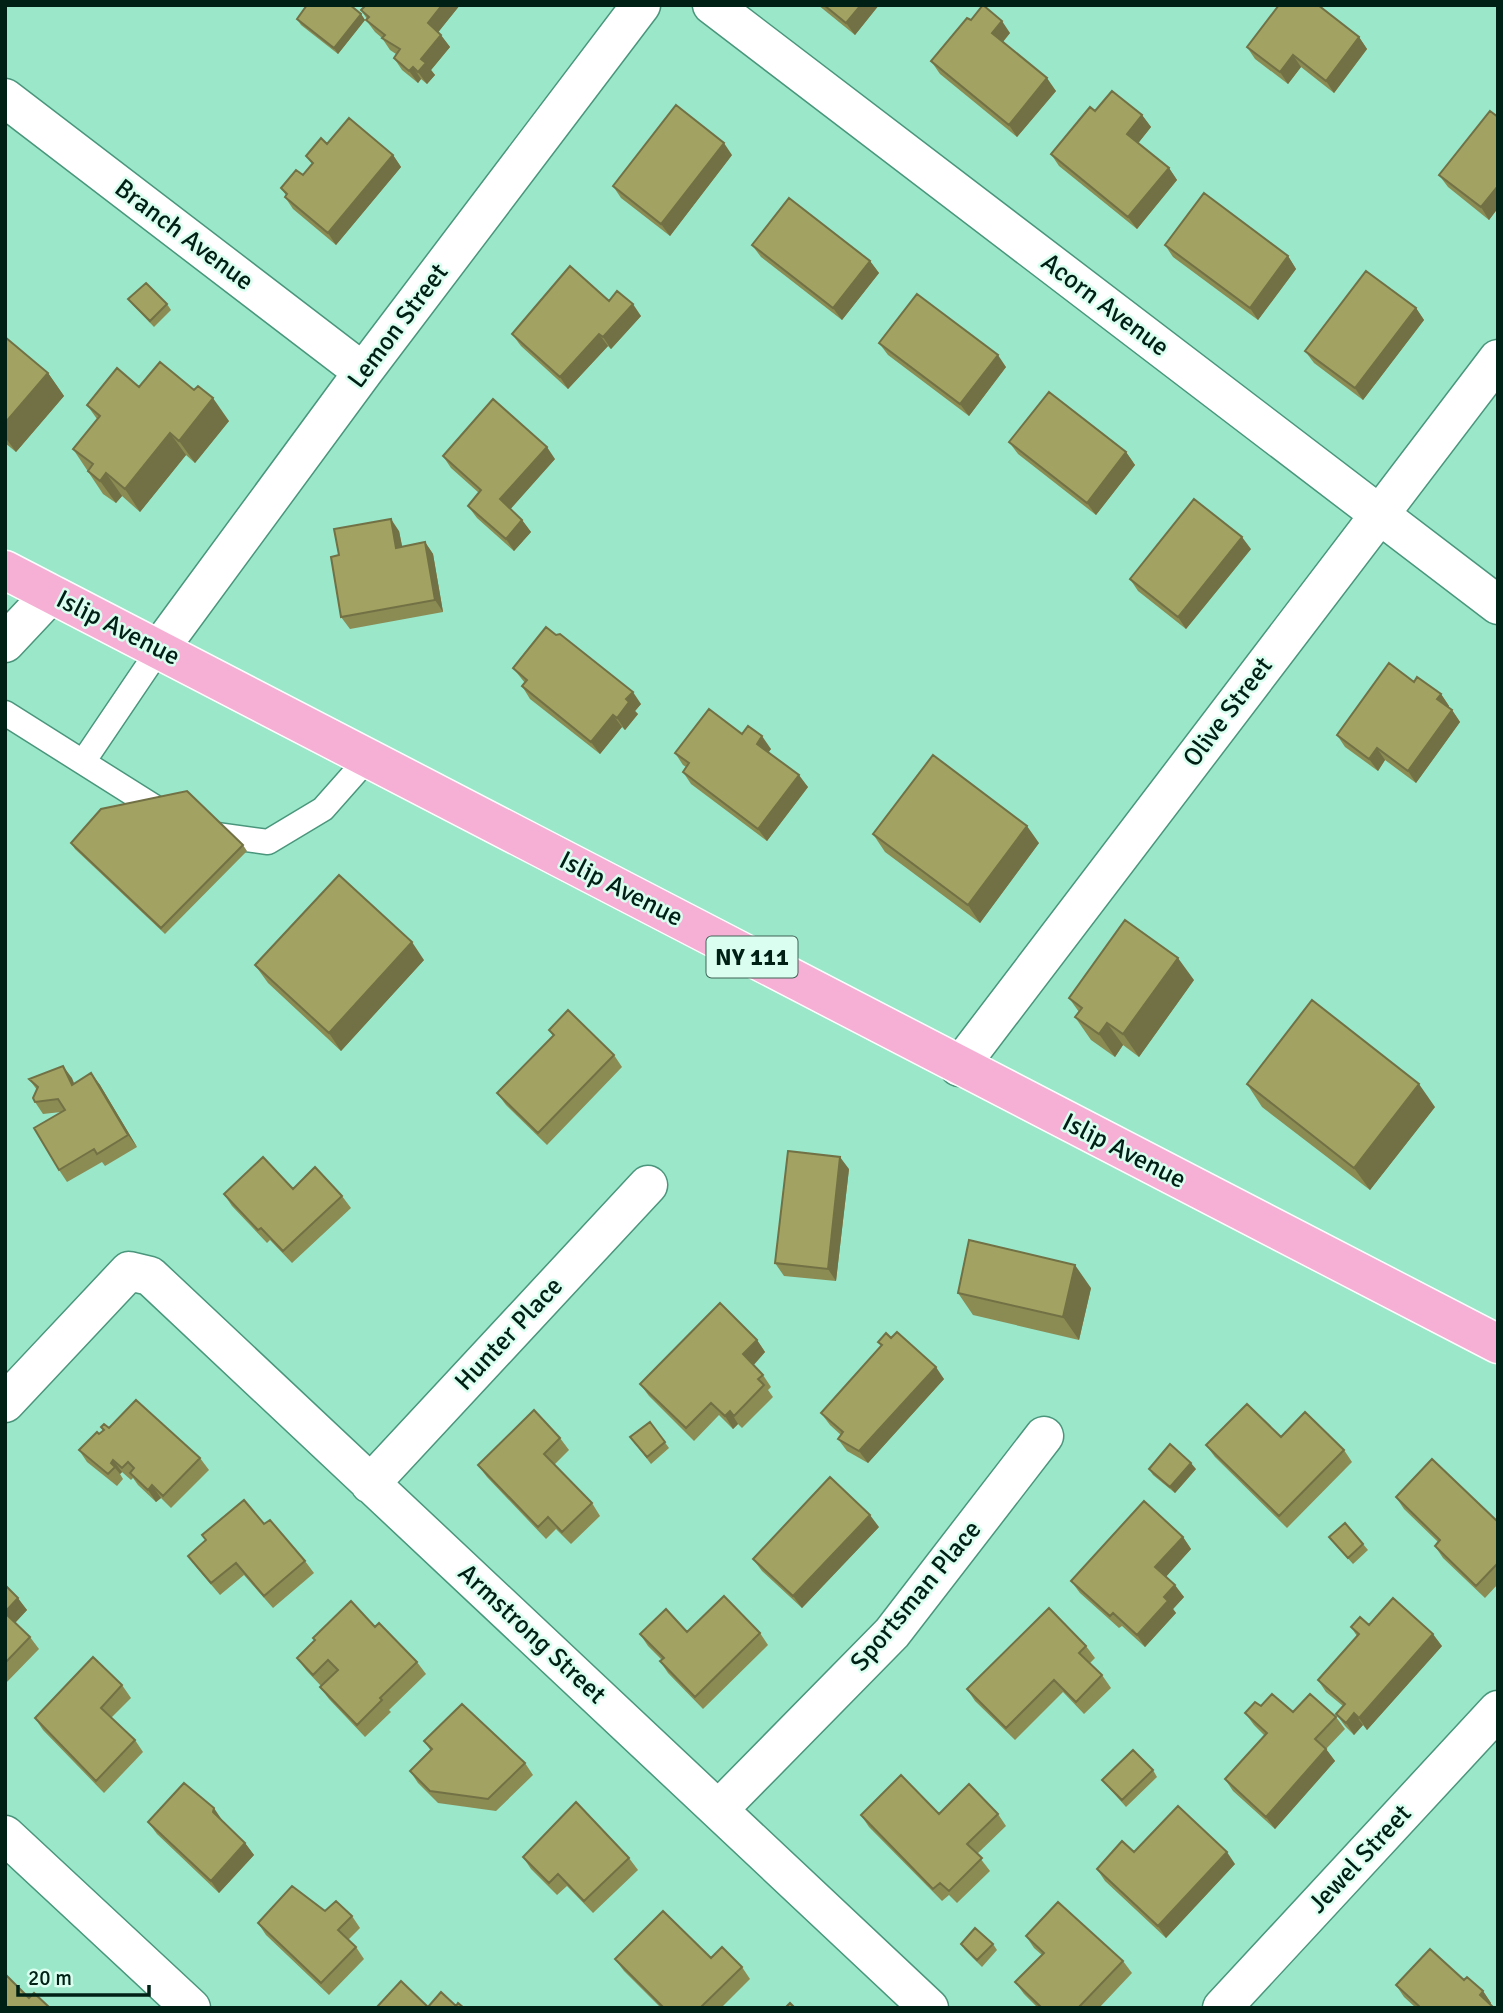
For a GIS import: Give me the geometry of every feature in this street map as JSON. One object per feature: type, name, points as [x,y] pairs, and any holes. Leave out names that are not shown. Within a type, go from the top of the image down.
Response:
[{"type":"main road","name":"Islip Avenue","points":[[5,570],[160,648],[1498,1345]]},
{"type":"street","name":"Lemon Street","points":[[160,648],[363,372],[641,5]]},
{"type":"street","name":"Acorn Avenue","points":[[712,5],[1498,605]]},
{"type":"street","name":"Branch Avenue","points":[[5,98],[363,372]]},
{"type":"street","name":"Olive Street","points":[[959,1066],[1498,359]]},
{"type":"street","points":[[5,643],[51,594]]},
{"type":"street","name":"Hunter Place","points":[[370,1483],[648,1185]]},
{"type":"street","name":"Armstrong Street","points":[[5,1403],[129,1271],[150,1276],[720,1808],[929,2008]]},
{"type":"street","name":"Sportsman Place","points":[[720,1808],[892,1633],[1044,1436]]},
{"type":"street","name":"Jewel Street","points":[[1240,2002],[1498,1710]]},
{"type":"street","points":[[5,1835],[191,2008]]},
{"type":"lane","points":[[83,762],[160,648]]},
{"type":"lane","points":[[5,712],[195,832],[268,842],[323,809],[369,757]]},
{"type":"building","points":[[307,5],[350,5],[361,14],[334,48],[297,19]]},
{"type":"building","points":[[366,5],[442,5],[428,23],[441,35],[421,59],[426,63],[418,72],[413,67],[409,71],[394,58],[400,49],[382,38],[385,35],[366,20],[369,17],[361,10]]},
{"type":"building","points":[[824,5],[861,5],[846,23]]},
{"type":"building","points":[[983,5],[1002,21],[992,33],[1047,78],[1009,125],[931,61],[967,18],[971,20]]},
{"type":"building","points":[[1279,5],[1318,5],[1359,37],[1326,81],[1293,55],[1280,72],[1247,47]]},
{"type":"building","points":[[1112,91],[1142,115],[1127,134],[1169,168],[1128,217],[1051,154],[1090,107],[1095,111]]},
{"type":"building","points":[[676,105],[724,143],[661,224],[613,186]]},
{"type":"building","points":[[1490,111],[1498,117],[1498,186],[1481,207],[1439,175]]},
{"type":"building","points":[[349,118],[393,155],[328,233],[285,197],[287,194],[281,188],[296,170],[303,175],[313,163],[306,156],[321,138],[327,144]]},
{"type":"building","points":[[1204,193],[1288,256],[1250,308],[1165,245]]},
{"type":"building","points":[[789,198],[870,261],[833,308],[752,245]]},
{"type":"building","points":[[570,266],[609,301],[617,291],[633,304],[603,337],[599,334],[560,377],[512,334]]},
{"type":"building","points":[[1366,271],[1416,308],[1355,388],[1305,351]]},
{"type":"building","points":[[146,283],[167,304],[150,321],[128,299]]},
{"type":"building","points":[[917,294],[998,355],[960,404],[879,343]]},
{"type":"building","points":[[5,337],[48,373],[5,423]]},
{"type":"building","points":[[160,362],[194,390],[198,386],[213,398],[179,441],[170,433],[125,489],[106,473],[100,481],[88,471],[93,464],[73,449],[100,416],[87,405],[117,368],[139,387]]},
{"type":"building","points":[[1049,392],[1126,452],[1087,503],[1009,442]]},
{"type":"building","points":[[493,399],[547,447],[500,499],[522,520],[506,539],[468,506],[481,490],[443,456]]},
{"type":"building","points":[[1194,499],[1242,537],[1178,617],[1130,579]]},
{"type":"building","points":[[391,519],[396,548],[425,542],[435,600],[341,617],[331,557],[339,555],[334,529]]},
{"type":"building","points":[[546,627],[556,635],[560,634],[633,692],[626,699],[629,702],[617,718],[613,715],[591,742],[522,686],[527,680],[513,668]]},
{"type":"building","points":[[1389,663],[1414,682],[1417,677],[1441,694],[1437,699],[1452,710],[1408,771],[1377,748],[1369,759],[1337,735]]},
{"type":"building","points":[[709,709],[742,734],[748,726],[762,736],[757,744],[799,775],[758,829],[683,772],[689,763],[675,753]]},
{"type":"building","points":[[933,755],[1027,826],[968,905],[873,834]]},
{"type":"building","points":[[187,791],[243,845],[161,928],[71,843],[101,809]]},
{"type":"building","points":[[339,875],[412,942],[329,1033],[255,965]]},
{"type":"building","points":[[1125,920],[1178,958],[1123,1034],[1107,1023],[1099,1034],[1075,1017],[1082,1008],[1069,998]]},
{"type":"building","points":[[1312,1000],[1419,1084],[1354,1168],[1247,1084]]},
{"type":"building","points":[[568,1010],[614,1055],[538,1133],[497,1093],[554,1035],[549,1030]]},
{"type":"building","points":[[63,1066],[72,1085],[91,1073],[128,1135],[97,1154],[94,1149],[59,1170],[34,1128],[65,1110],[58,1099],[35,1102],[33,1098],[38,1087],[29,1079]]},
{"type":"building","points":[[788,1151],[840,1157],[828,1269],[775,1263]]},
{"type":"building","points":[[263,1157],[293,1189],[315,1167],[342,1196],[283,1251],[261,1228],[258,1230],[224,1194]]},
{"type":"building","points":[[969,1240],[1075,1265],[1063,1317],[958,1293]]},
{"type":"building","points":[[720,1303],[757,1340],[743,1354],[763,1375],[758,1379],[764,1385],[734,1416],[730,1411],[725,1416],[711,1403],[686,1428],[640,1384]]},
{"type":"building","points":[[897,1332],[936,1367],[859,1451],[838,1439],[843,1432],[821,1413],[882,1345],[878,1342],[886,1333],[891,1338]]},
{"type":"building","points":[[136,1400],[200,1458],[163,1496],[152,1485],[148,1490],[130,1473],[134,1468],[128,1462],[122,1468],[113,1460],[111,1463],[115,1467],[108,1474],[79,1450],[97,1432],[99,1434],[104,1430],[101,1427],[104,1424],[109,1428]]},
{"type":"building","points":[[1247,1404],[1281,1437],[1305,1412],[1344,1450],[1279,1516],[1206,1445]]},
{"type":"building","points":[[534,1410],[560,1438],[544,1454],[592,1503],[562,1532],[548,1517],[538,1527],[478,1465]]},
{"type":"building","points":[[650,1422],[665,1442],[647,1457],[630,1437]]},
{"type":"building","points":[[1170,1444],[1191,1463],[1170,1487],[1149,1469]]},
{"type":"building","points":[[1432,1459],[1498,1522],[1498,1563],[1476,1586],[1435,1546],[1440,1540],[1396,1497]]},
{"type":"building","points":[[830,1477],[870,1515],[793,1596],[753,1559]]},
{"type":"building","points":[[244,1500],[264,1524],[270,1520],[305,1561],[264,1596],[236,1563],[211,1583],[188,1556],[206,1540],[202,1535]]},
{"type":"building","points":[[1144,1501],[1183,1537],[1155,1567],[1175,1585],[1164,1597],[1168,1601],[1137,1635],[1113,1613],[1110,1616],[1071,1581]]},
{"type":"building","points":[[1345,1523],[1363,1544],[1348,1558],[1329,1537]]},
{"type":"building","points":[[5,1585],[18,1598],[5,1612]]},
{"type":"building","points":[[724,1596],[760,1633],[695,1697],[660,1661],[664,1658],[640,1634],[666,1609],[687,1632]]},
{"type":"building","points":[[1393,1598],[1433,1634],[1359,1718],[1354,1713],[1346,1723],[1336,1714],[1345,1704],[1318,1680],[1359,1634],[1351,1627],[1360,1617],[1369,1625]]},
{"type":"building","points":[[351,1601],[375,1627],[379,1623],[417,1662],[357,1725],[320,1687],[338,1670],[328,1660],[313,1675],[297,1658],[315,1640],[313,1638]]},
{"type":"building","points":[[1049,1608],[1086,1646],[1079,1653],[1102,1675],[1076,1702],[1054,1680],[1006,1728],[967,1689]]},
{"type":"building","points":[[5,1613],[30,1637],[5,1663]]},
{"type":"building","points":[[93,1657],[122,1685],[101,1708],[135,1740],[96,1781],[35,1718]]},
{"type":"building","points":[[1272,1694],[1293,1712],[1310,1694],[1336,1717],[1315,1739],[1326,1749],[1266,1817],[1225,1779],[1267,1733],[1245,1713],[1255,1702],[1261,1706]]},
{"type":"building","points":[[462,1704],[525,1763],[488,1799],[430,1791],[410,1771],[432,1749],[424,1741]]},
{"type":"building","points":[[1133,1750],[1153,1770],[1122,1800],[1102,1780]]},
{"type":"building","points":[[901,1775],[939,1814],[969,1784],[998,1814],[967,1844],[982,1858],[949,1891],[940,1883],[933,1889],[861,1815]]},
{"type":"building","points":[[184,1783],[214,1808],[213,1812],[245,1843],[211,1881],[148,1822]]},
{"type":"building","points":[[576,1802],[629,1858],[584,1901],[558,1874],[549,1883],[523,1857]]},
{"type":"building","points":[[1178,1806],[1227,1852],[1158,1926],[1097,1869],[1122,1841],[1134,1852]]},
{"type":"building","points":[[292,1886],[325,1911],[336,1901],[352,1916],[338,1930],[356,1947],[321,1983],[258,1923]]},
{"type":"building","points":[[1058,1902],[1123,1961],[1078,2008],[1042,2008],[1015,1982],[1044,1953],[1026,1936]]},
{"type":"building","points":[[663,1911],[711,1958],[722,1947],[742,1967],[700,2008],[664,2008],[615,1959]]},
{"type":"building","points":[[975,1928],[993,1944],[977,1960],[961,1944]]},
{"type":"building","points":[[1430,1949],[1464,1980],[1467,1977],[1483,1991],[1480,1995],[1494,2008],[1421,2008],[1396,1985]]},
{"type":"building","points":[[7,1976],[29,1998],[34,1993],[50,2008],[5,2008]]},
{"type":"building","points":[[401,1981],[428,2007],[441,1992],[456,2006],[458,2003],[464,2008],[376,2008]]}]
